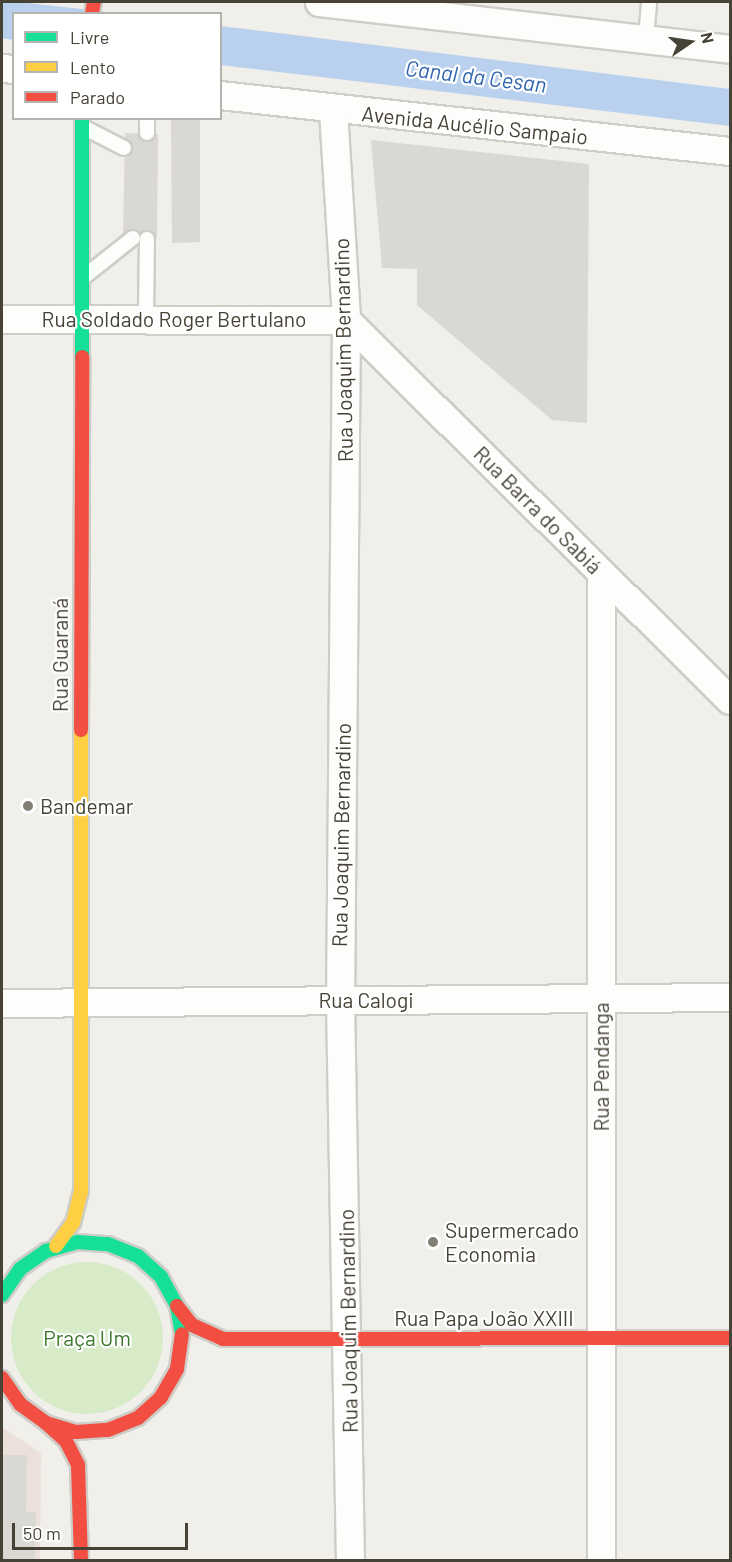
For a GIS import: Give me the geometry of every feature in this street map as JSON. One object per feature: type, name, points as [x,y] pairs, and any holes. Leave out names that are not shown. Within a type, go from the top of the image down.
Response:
[{"type":"street","points":[[319,2],[730,49]]},
{"type":"street","name":"Avenida Aucélio Sampaio","points":[[222,95],[333,111],[730,152]]},
{"type":"street","name":"Rua Joaquim Bernardino","points":[[333,111],[346,320],[340,1000],[350,1341],[350,1560]]},
{"type":"street","name":"Rua Guaraná","points":[[56,1246],[73,1223],[81,1191],[82,122]]},
{"type":"street","name":"Rua Soldado Roger Bertulano","points":[[2,319],[81,317],[346,320]]},
{"type":"street","name":"Rua Barra do Sabiá","points":[[346,320],[730,700]]},
{"type":"street","name":"Rua Pendanga","points":[[601,1560],[602,573]]},
{"type":"street","name":"Rua Calogi","points":[[2,1003],[730,997]]},
{"type":"street","name":"Rua Guaraná","points":[[81,1191],[92,1223],[108,1244]]},
{"type":"street","points":[[2,1295],[20,1269],[56,1246],[108,1244],[146,1262],[177,1306],[182,1337],[177,1369],[154,1405],[128,1423],[96,1452],[80,1490]]},
{"type":"street","name":"Rua Papa João XXIII","points":[[177,1306],[202,1332],[237,1339],[350,1341],[730,1338]]},
{"type":"street","name":"Rua Papa João XXIII","points":[[177,1369],[197,1351],[237,1339]]},
{"type":"street","points":[[2,1378],[20,1404],[46,1423],[73,1453],[80,1490],[81,1560]]},
{"type":"street","points":[[46,1423],[87,1432],[128,1423]]},
{"type":"lane","points":[[646,38],[649,2]]},
{"type":"lane","points":[[147,120],[147,133]]},
{"type":"lane","points":[[82,122],[124,148]]},
{"type":"lane","points":[[81,279],[140,238],[146,318]]},
{"type":"shaded area","points":[[2,1427],[41,1453],[40,1560],[2,1560]]},
{"type":"green space","name":"Praça Um","points":[[87,1262],[116,1268],[141,1284],[157,1309],[163,1338],[157,1367],[141,1392],[116,1408],[87,1414],[58,1408],[33,1392],[17,1367],[11,1338],[17,1309],[33,1284],[58,1268]]},
{"type":"water","points":[[2,2],[108,12],[12,12],[12,40],[2,38]]},
{"type":"water","name":"Canal da Cesan","points":[[222,26],[730,89],[730,126],[222,65]]},
{"type":"building","points":[[171,120],[200,120],[200,242],[172,243]]},
{"type":"building","points":[[125,133],[158,134],[157,238],[123,238]]},
{"type":"building","points":[[371,140],[589,164],[587,423],[552,420],[417,305],[417,269],[382,268]]},
{"type":"building","points":[[2,1455],[27,1455],[26,1512],[36,1512],[35,1560],[2,1560]]},
{"type":"traffic: fast","points":[[82,120],[82,357]]},
{"type":"traffic: fast","points":[[2,1295],[20,1269],[46,1251],[77,1242],[108,1244],[138,1256],[161,1277],[177,1306],[182,1334]]},
{"type":"traffic: slow","points":[[56,1246],[73,1223],[81,1191],[81,730]]},
{"type":"traffic: jam","points":[[92,12],[94,2]]},
{"type":"traffic: jam","points":[[81,730],[82,357]]},
{"type":"traffic: jam","points":[[177,1306],[192,1325],[223,1339],[730,1338]]},
{"type":"traffic: jam","points":[[2,1378],[20,1404],[46,1423],[76,1432],[108,1430],[138,1418],[161,1397],[177,1369],[182,1334]]},
{"type":"traffic: jam","points":[[46,1423],[66,1441],[78,1465],[81,1560]]},
{"type":"place","name":"Bandemar","points":[[28,806]]},
{"type":"place","name":"Supermercado Economia","points":[[433,1242]]}]
